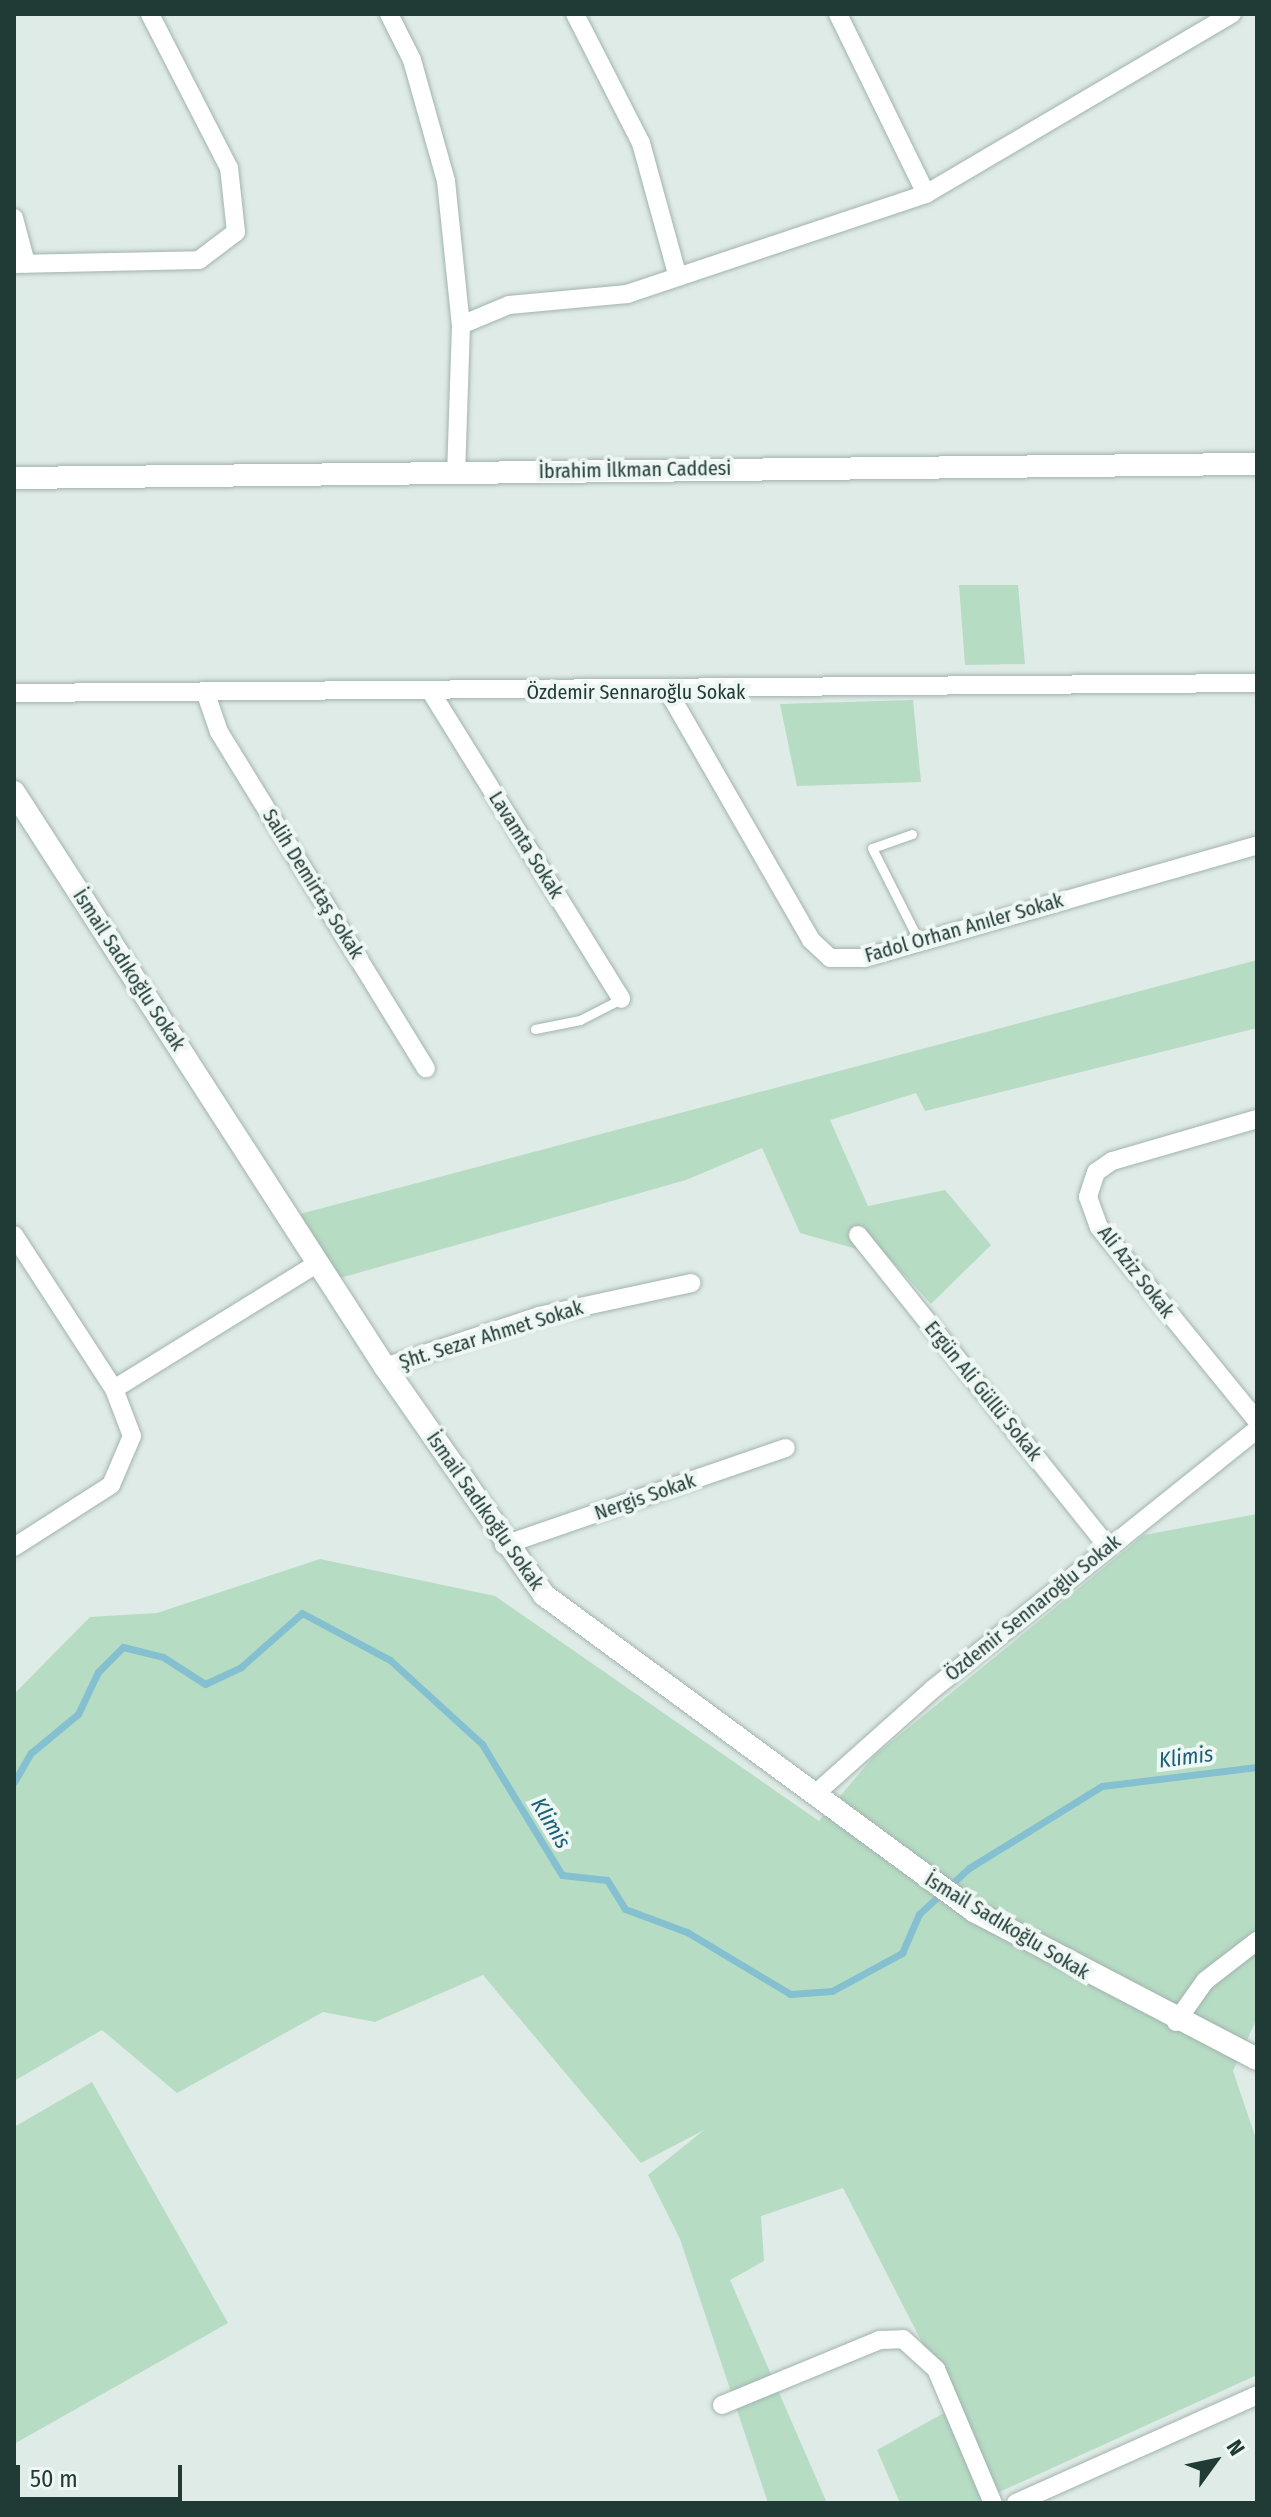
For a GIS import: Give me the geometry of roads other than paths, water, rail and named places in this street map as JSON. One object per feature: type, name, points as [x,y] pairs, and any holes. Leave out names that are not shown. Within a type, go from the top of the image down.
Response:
[{"type":"street","points":[[14,218],[20,264],[199,260],[236,232],[229,168],[150,14]]},
{"type":"street","points":[[389,14],[412,60],[446,181],[461,325],[456,472]]},
{"type":"street","points":[[575,14],[641,143],[677,274]]},
{"type":"street","points":[[838,14],[926,194]]},
{"type":"street","points":[[461,325],[509,305],[627,294],[677,274],[926,194],[1232,14]]},
{"type":"street","name":"İbrahim İlkman Caddesi","points":[[14,478],[1257,464]]},
{"type":"street","name":"Özdemir Sennaroğlu Sokak","points":[[14,693],[207,697],[1257,683]]},
{"type":"street","name":"Lavamta Sokak","points":[[431,692],[621,999]]},
{"type":"street","name":"Fadol Orhan Anıler Sokak","points":[[669,693],[811,940],[830,958],[864,958],[1257,845]]},
{"type":"street","name":"Salih Demirtaş Sokak","points":[[207,697],[219,732],[426,1068]]},
{"type":"street","name":"İsmail Sadıkoğlu Sokak","points":[[14,792],[385,1367],[504,1545],[580,1627],[814,1795],[908,1867],[974,1911],[1176,2022],[1257,2059]]},
{"type":"street","name":"Ali Aziz Sokak","points":[[1257,1119],[1112,1161],[1096,1172],[1088,1197],[1099,1227],[1257,1421]]},
{"type":"street","points":[[14,1235],[114,1389],[132,1436],[123,1469],[89,1502],[14,1547]]},
{"type":"street","name":"Ergün Ali Güllü Sokak","points":[[858,1235],[1107,1546]]},
{"type":"street","points":[[114,1389],[318,1263]]},
{"type":"street","name":"Şht. Sezar Ahmet Sokak","points":[[385,1367],[539,1316],[691,1283]]},
{"type":"street","name":"Özdemir Sennaroğlu Sokak","points":[[814,1795],[1107,1546],[1257,1429]]},
{"type":"street","name":"Nergis Sokak","points":[[504,1545],[786,1448]]},
{"type":"street","points":[[1176,2022],[1205,1981],[1257,1941]]},
{"type":"street","points":[[722,2405],[880,2340],[903,2339],[936,2369],[993,2503]]},
{"type":"street","points":[[1016,2503],[1257,2395]]},
{"type":"lane","points":[[912,834],[872,848],[919,941]]},
{"type":"lane","points":[[535,1029],[580,1020],[621,999]]},
{"type":"waterway","name":"Klimis","points":[[14,1782],[31,1753],[78,1714],[98,1672],[123,1647],[163,1657],[205,1684],[241,1667],[302,1613],[390,1660],[482,1744],[562,1875],[607,1880],[625,1909],[687,1932],[790,1994],[832,1991],[902,1953],[919,1914],[969,1868],[1102,1786],[1257,1767]]}]
